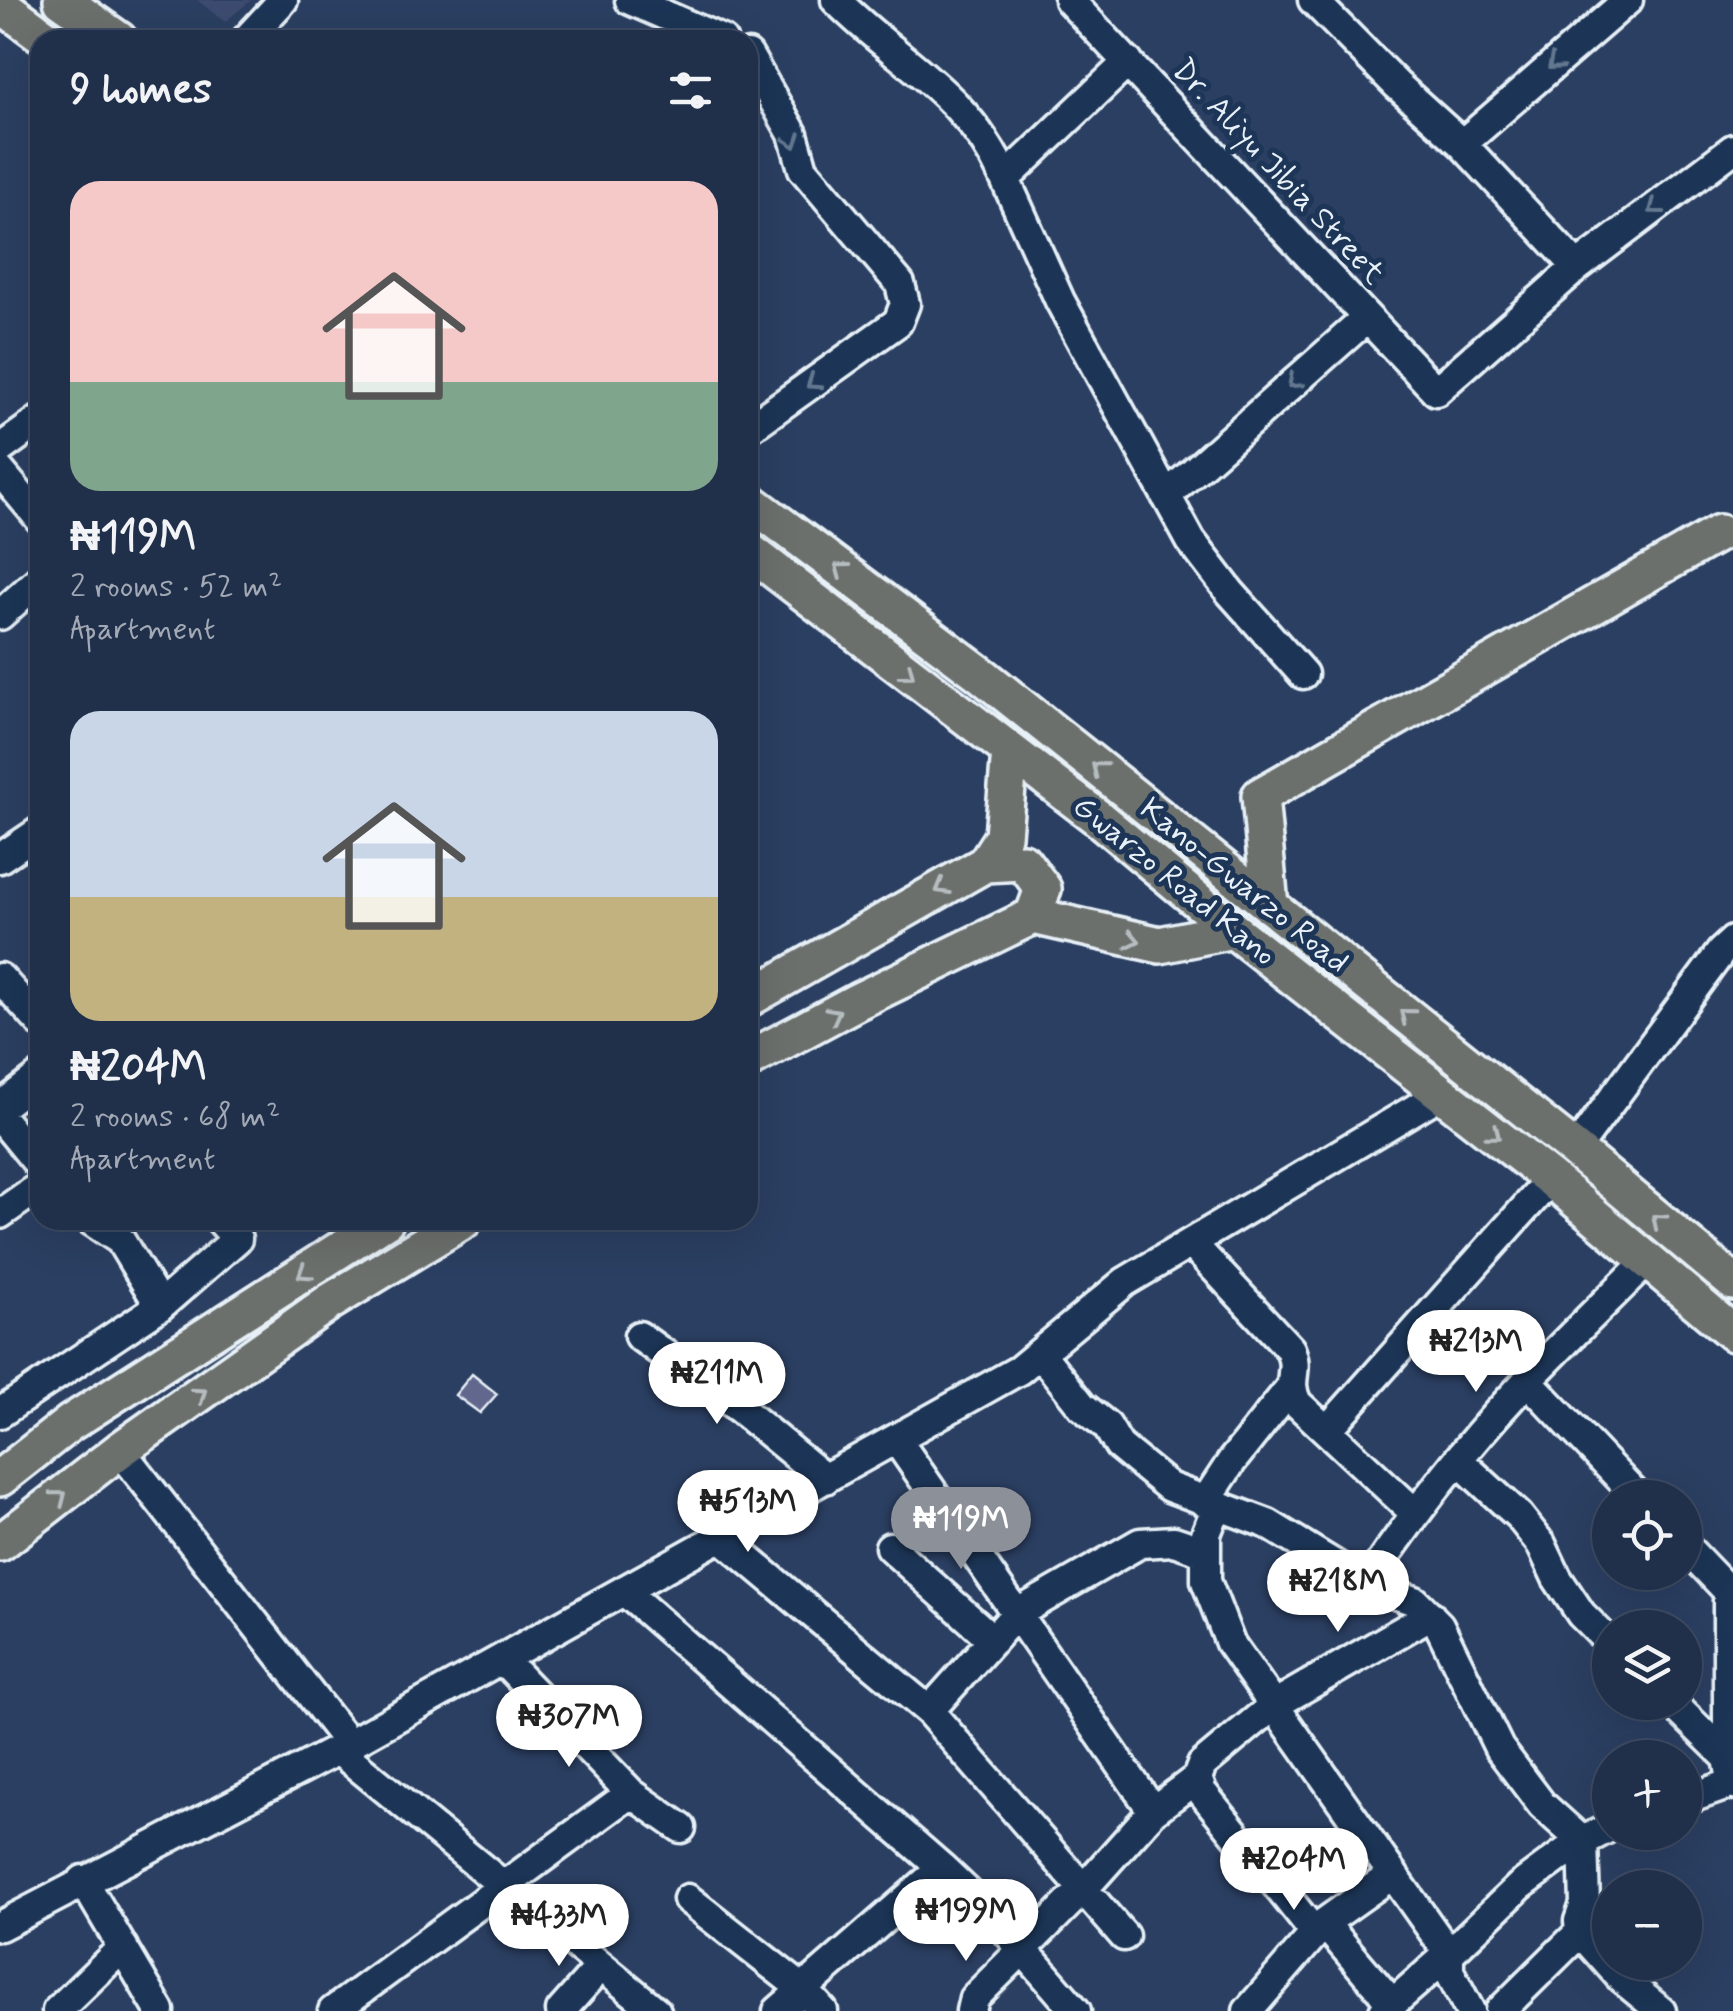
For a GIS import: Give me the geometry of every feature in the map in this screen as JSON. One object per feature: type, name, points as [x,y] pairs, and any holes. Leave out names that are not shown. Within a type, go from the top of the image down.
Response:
[{"type":"main road","points":[[62,0],[104,30]]},
{"type":"main road","points":[[0,4],[36,30]]},
{"type":"main road","name":"Kano-Gwarzo Road","points":[[758,507],[983,676],[1732,1279]]},
{"type":"main road","points":[[1270,906],[1260,796],[1719,534]]},
{"type":"main road","name":"Gwarzo Road Kano","points":[[758,558],[1098,818],[1550,1178],[1733,1332]]},
{"type":"main road","points":[[985,864],[1003,836],[1010,751]]},
{"type":"main road","points":[[758,993],[985,864],[1023,862],[1043,889],[1033,916]]},
{"type":"main road","points":[[758,1055],[1033,916],[1160,945],[1234,930]]},
{"type":"main road","points":[[0,1478],[70,1424],[371,1230]]},
{"type":"main road","points":[[0,1543],[120,1450],[328,1303],[448,1230]]},
{"type":"street","points":[[256,30],[284,0]]},
{"type":"street","points":[[630,0],[699,30]]},
{"type":"street","points":[[836,0],[969,117],[992,149],[1060,300],[1191,541],[1230,592],[1303,674]]},
{"type":"street","points":[[1353,0],[1322,9],[1462,144],[1577,267],[1733,150]]},
{"type":"street","points":[[1462,144],[1628,0]]},
{"type":"street","name":"Dr. Aliyu Jibia Street","points":[[1072,1],[1436,392],[1577,267]]},
{"type":"street","points":[[1004,179],[1128,62]]},
{"type":"street","points":[[758,73],[793,134],[803,169],[900,284],[905,304],[898,322],[758,422]]},
{"type":"street","points":[[1166,496],[1366,318]]},
{"type":"street","points":[[0,449],[30,427]]},
{"type":"street","points":[[0,471],[30,508]]},
{"type":"street","points":[[0,615],[30,589]]},
{"type":"street","points":[[0,858],[30,838]]},
{"type":"street","points":[[1574,1150],[1720,952],[1733,941]]},
{"type":"street","points":[[0,978],[30,1011]]},
{"type":"street","points":[[0,1107],[30,1084]]},
{"type":"street","points":[[0,1926],[343,1747],[1019,1370],[1125,1282],[1442,1093]]},
{"type":"street","points":[[0,1117],[30,1154]]},
{"type":"street","points":[[1328,1429],[1550,1178]]},
{"type":"street","points":[[0,1214],[30,1193]]},
{"type":"street","points":[[105,1230],[120,1240],[160,1306]]},
{"type":"street","points":[[0,1413],[160,1306],[237,1239],[229,1230]]},
{"type":"street","points":[[1192,1244],[1290,1349],[1295,1360],[1290,1388],[1232,1461],[1211,1504],[1206,1534],[1206,1581],[1230,1643],[1449,1954],[1448,1970],[1470,2011]]},
{"type":"street","points":[[1366,1584],[1415,1513],[1527,1380],[1649,1259]]},
{"type":"street","points":[[639,1336],[740,1408],[825,1479]]},
{"type":"street","points":[[1040,1352],[1082,1406],[1107,1426],[1119,1446],[1170,1487],[1268,1524],[1366,1584],[1415,1601],[1440,1625],[1499,1748],[1542,1805],[1583,1842],[1585,1904],[1580,1932],[1622,1980],[1660,2011]]},
{"type":"street","points":[[1527,1380],[1622,1480]]},
{"type":"street","points":[[1290,1388],[1298,1403],[1415,1513]]},
{"type":"street","points":[[896,1439],[1152,1811]]},
{"type":"street","points":[[120,1450],[343,1747],[656,2011]]},
{"type":"street","points":[[1458,1460],[1519,1516],[1581,1614],[1592,1625]]},
{"type":"street","points":[[721,1537],[930,1711],[1124,1936]]},
{"type":"street","points":[[930,1711],[1016,1614],[1140,1543],[1174,1541],[1206,1552]]},
{"type":"street","points":[[890,1547],[993,1640]]},
{"type":"street","points":[[1702,1562],[1731,1588],[1732,1778]]},
{"type":"street","points":[[624,1591],[942,1868],[998,1922],[1076,2011]]},
{"type":"street","points":[[1430,1615],[1274,1705],[1202,1766],[1198,1778],[1202,1792],[1388,2007],[1520,1886],[1592,1837]]},
{"type":"street","points":[[502,1659],[631,1794],[682,1828]]},
{"type":"street","points":[[1685,1720],[1732,1778]]},
{"type":"street","points":[[971,2011],[974,1998],[1085,1887],[1152,1811],[1198,1778]]},
{"type":"street","points":[[1702,1792],[1732,1778]]},
{"type":"street","points":[[334,2011],[631,1794]]},
{"type":"street","points":[[778,2011],[814,2001],[942,1868]]},
{"type":"street","points":[[1248,2011],[1319,1928],[1392,1874]]},
{"type":"street","points":[[83,1880],[160,2011]]},
{"type":"street","points":[[688,1899],[814,2001]]},
{"type":"street","points":[[1500,2011],[1580,1932]]},
{"type":"street","points":[[57,2011],[123,1947]]},
{"type":"street","points":[[561,2011],[601,1966]]},
{"type":"shaded area","points":[[197,0],[251,0],[225,22]]},
{"type":"building","points":[[472,1374],[497,1394],[480,1413],[455,1395]]}]
